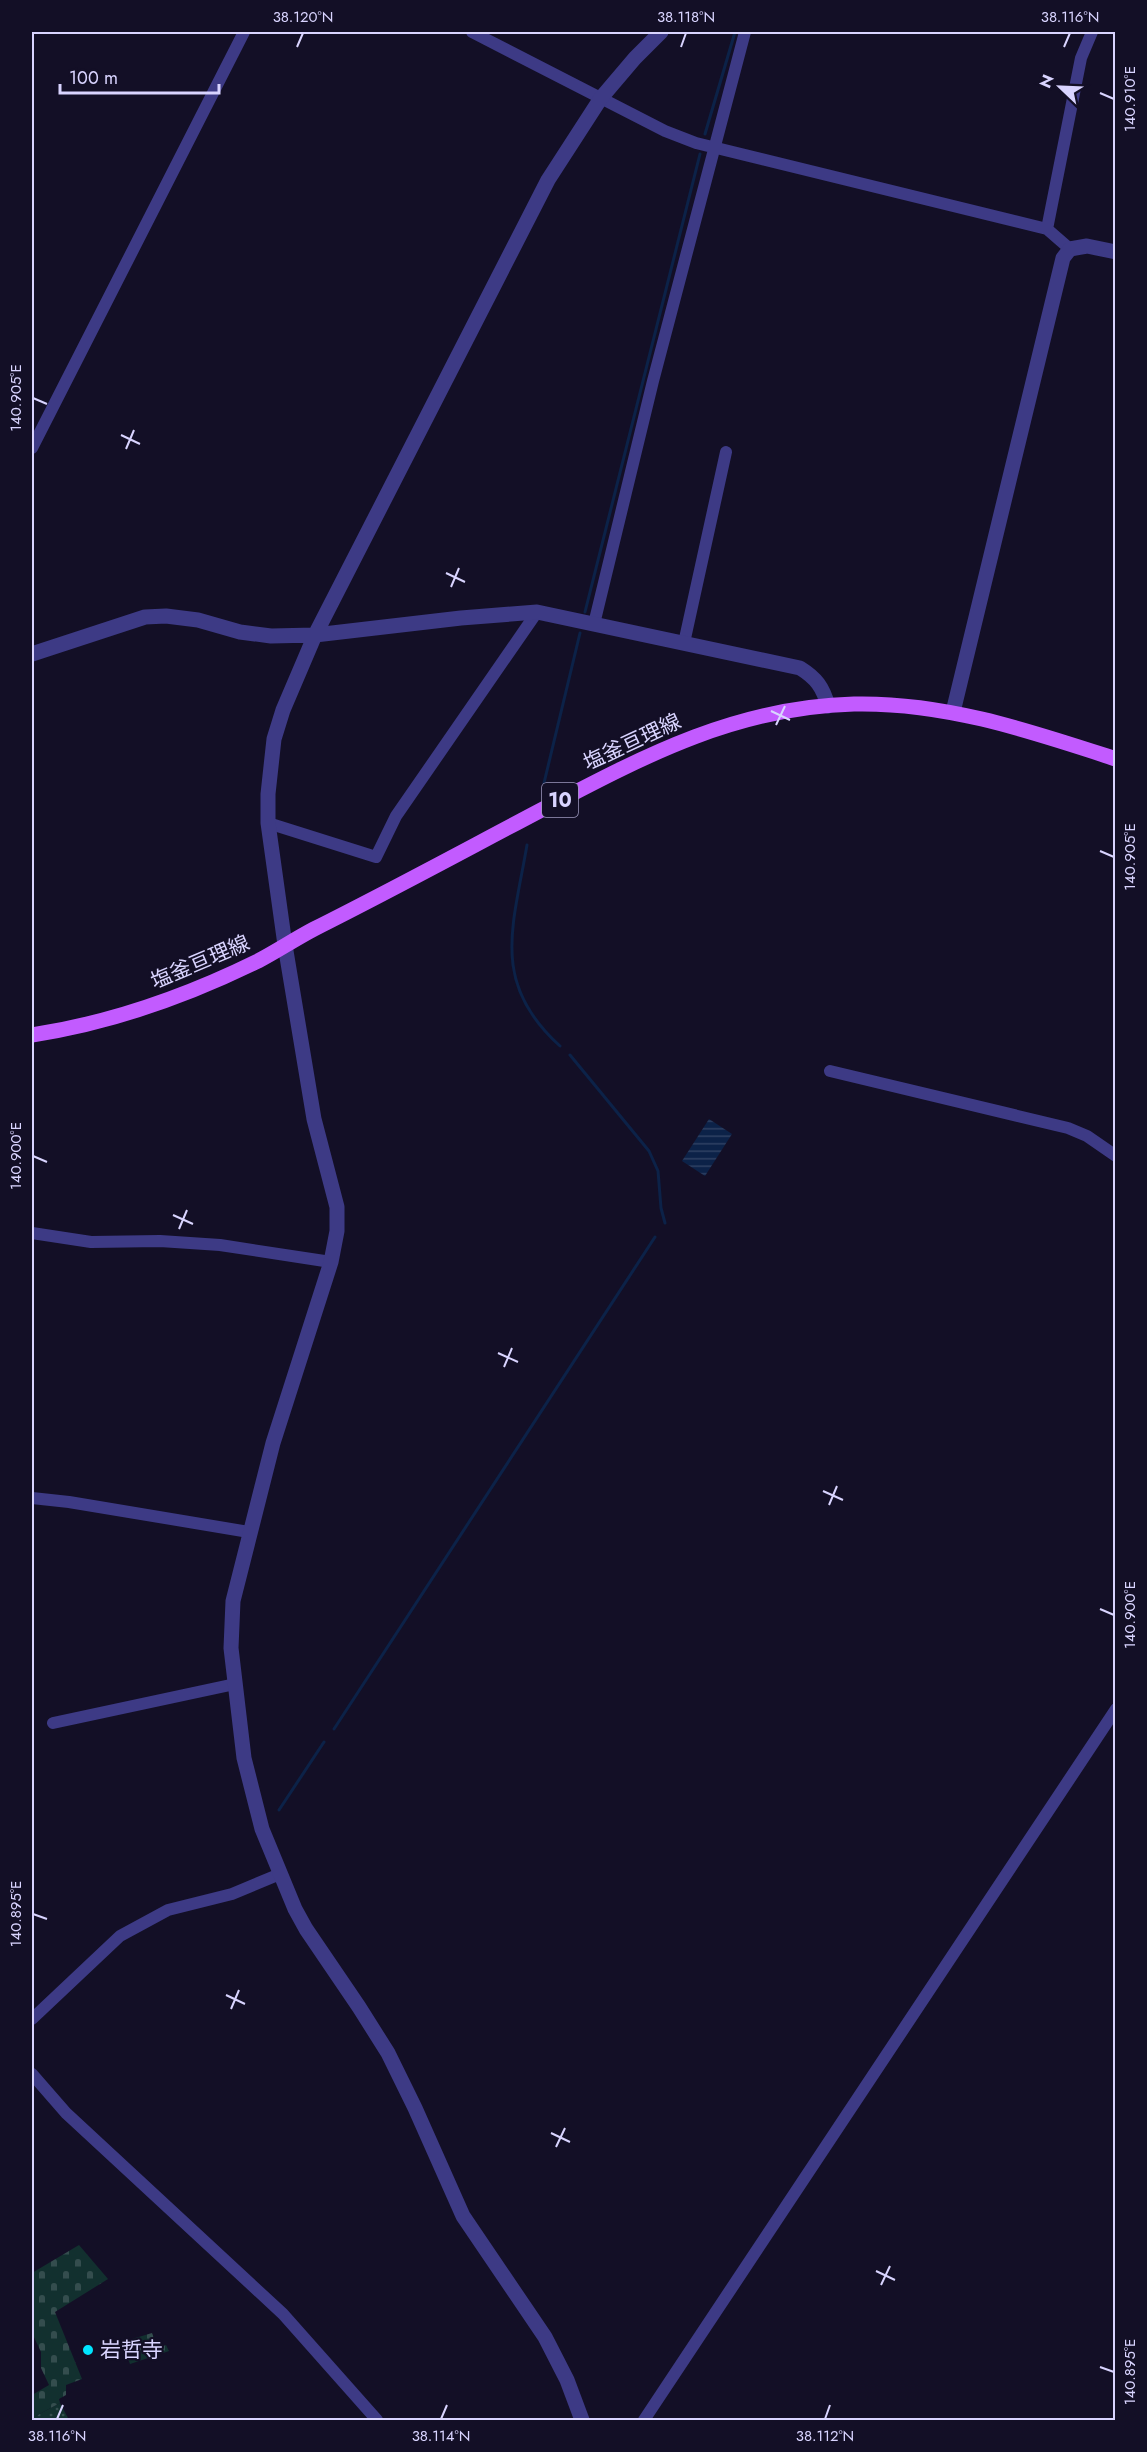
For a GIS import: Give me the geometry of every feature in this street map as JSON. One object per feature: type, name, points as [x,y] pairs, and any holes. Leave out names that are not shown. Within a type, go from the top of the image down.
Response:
[{"type":"main road","name":"塩釜亘理線","points":[[32,1035],[104,1020],[161,1002],[221,978],[591,784],[673,744],[730,723],[774,713],[828,706],[884,704],[953,712],[1036,733],[1116,759]]},
{"type":"street","points":[[32,448],[244,32]]},
{"type":"street","points":[[472,32],[665,131],[696,143],[1047,229],[1070,249]]},
{"type":"street","points":[[582,2421],[555,2355],[463,2216],[389,2055],[306,1929],[280,1874],[262,1829],[244,1758],[235,1684],[231,1622],[233,1601],[249,1532],[273,1443],[331,1262],[337,1231],[337,1207],[314,1119],[285,945],[268,823],[268,794],[274,739],[283,710],[315,635],[548,180],[601,98],[661,32]]},
{"type":"street","points":[[594,624],[653,381],[745,32]]},
{"type":"street","points":[[1047,229],[1081,58],[1092,32]]},
{"type":"street","points":[[953,712],[1063,258],[1070,249],[1087,246],[1116,252]]},
{"type":"street","points":[[684,643],[726,452]]},
{"type":"street","points":[[268,823],[376,857],[396,816],[537,612]]},
{"type":"street","points":[[32,654],[145,616],[198,620],[240,632],[271,636],[315,635],[461,618],[537,612],[800,668],[815,678],[824,690],[828,706]]},
{"type":"street","points":[[830,1071],[1068,1128],[1087,1136],[1116,1156]]},
{"type":"street","points":[[32,1233],[91,1242],[160,1241],[220,1245],[331,1262]]},
{"type":"street","points":[[32,1498],[249,1532]]},
{"type":"street","points":[[53,1723],[235,1684]]},
{"type":"street","points":[[644,2421],[1116,1709]]},
{"type":"street","points":[[32,2019],[120,1936],[168,1910],[232,1894],[280,1874]]},
{"type":"street","points":[[32,2074],[66,2113],[283,2314],[377,2421]]},
{"type":"green space","points":[[79,2245],[108,2279],[55,2312],[82,2379],[66,2385],[66,2395],[59,2399],[60,2403],[32,2418],[32,2395],[49,2385],[41,2368],[41,2352],[32,2333],[32,2273]]},
{"type":"green space","points":[[152,2333],[158,2348],[166,2345],[169,2351],[130,2364],[122,2342]]},
{"type":"green space","points":[[60,2403],[69,2420],[32,2420],[32,2418]]},
{"type":"water","points":[[709,1119],[732,1134],[705,1176],[682,1161]]},
{"type":"waterway","points":[[705,134],[735,32]]},
{"type":"waterway","points":[[585,612],[700,154]]},
{"type":"waterway","points":[[544,783],[580,633]]},
{"type":"waterway","points":[[527,845],[513,928],[512,953],[515,976],[523,1000],[538,1023],[560,1046]]},
{"type":"waterway","points":[[570,1055],[649,1151],[658,1171],[661,1208],[665,1223]]},
{"type":"waterway","points":[[334,1729],[655,1237]]},
{"type":"waterway","points":[[279,1810],[324,1742]]},
{"type":"place","name":"岩哲寺","points":[[88,2350]]}]
